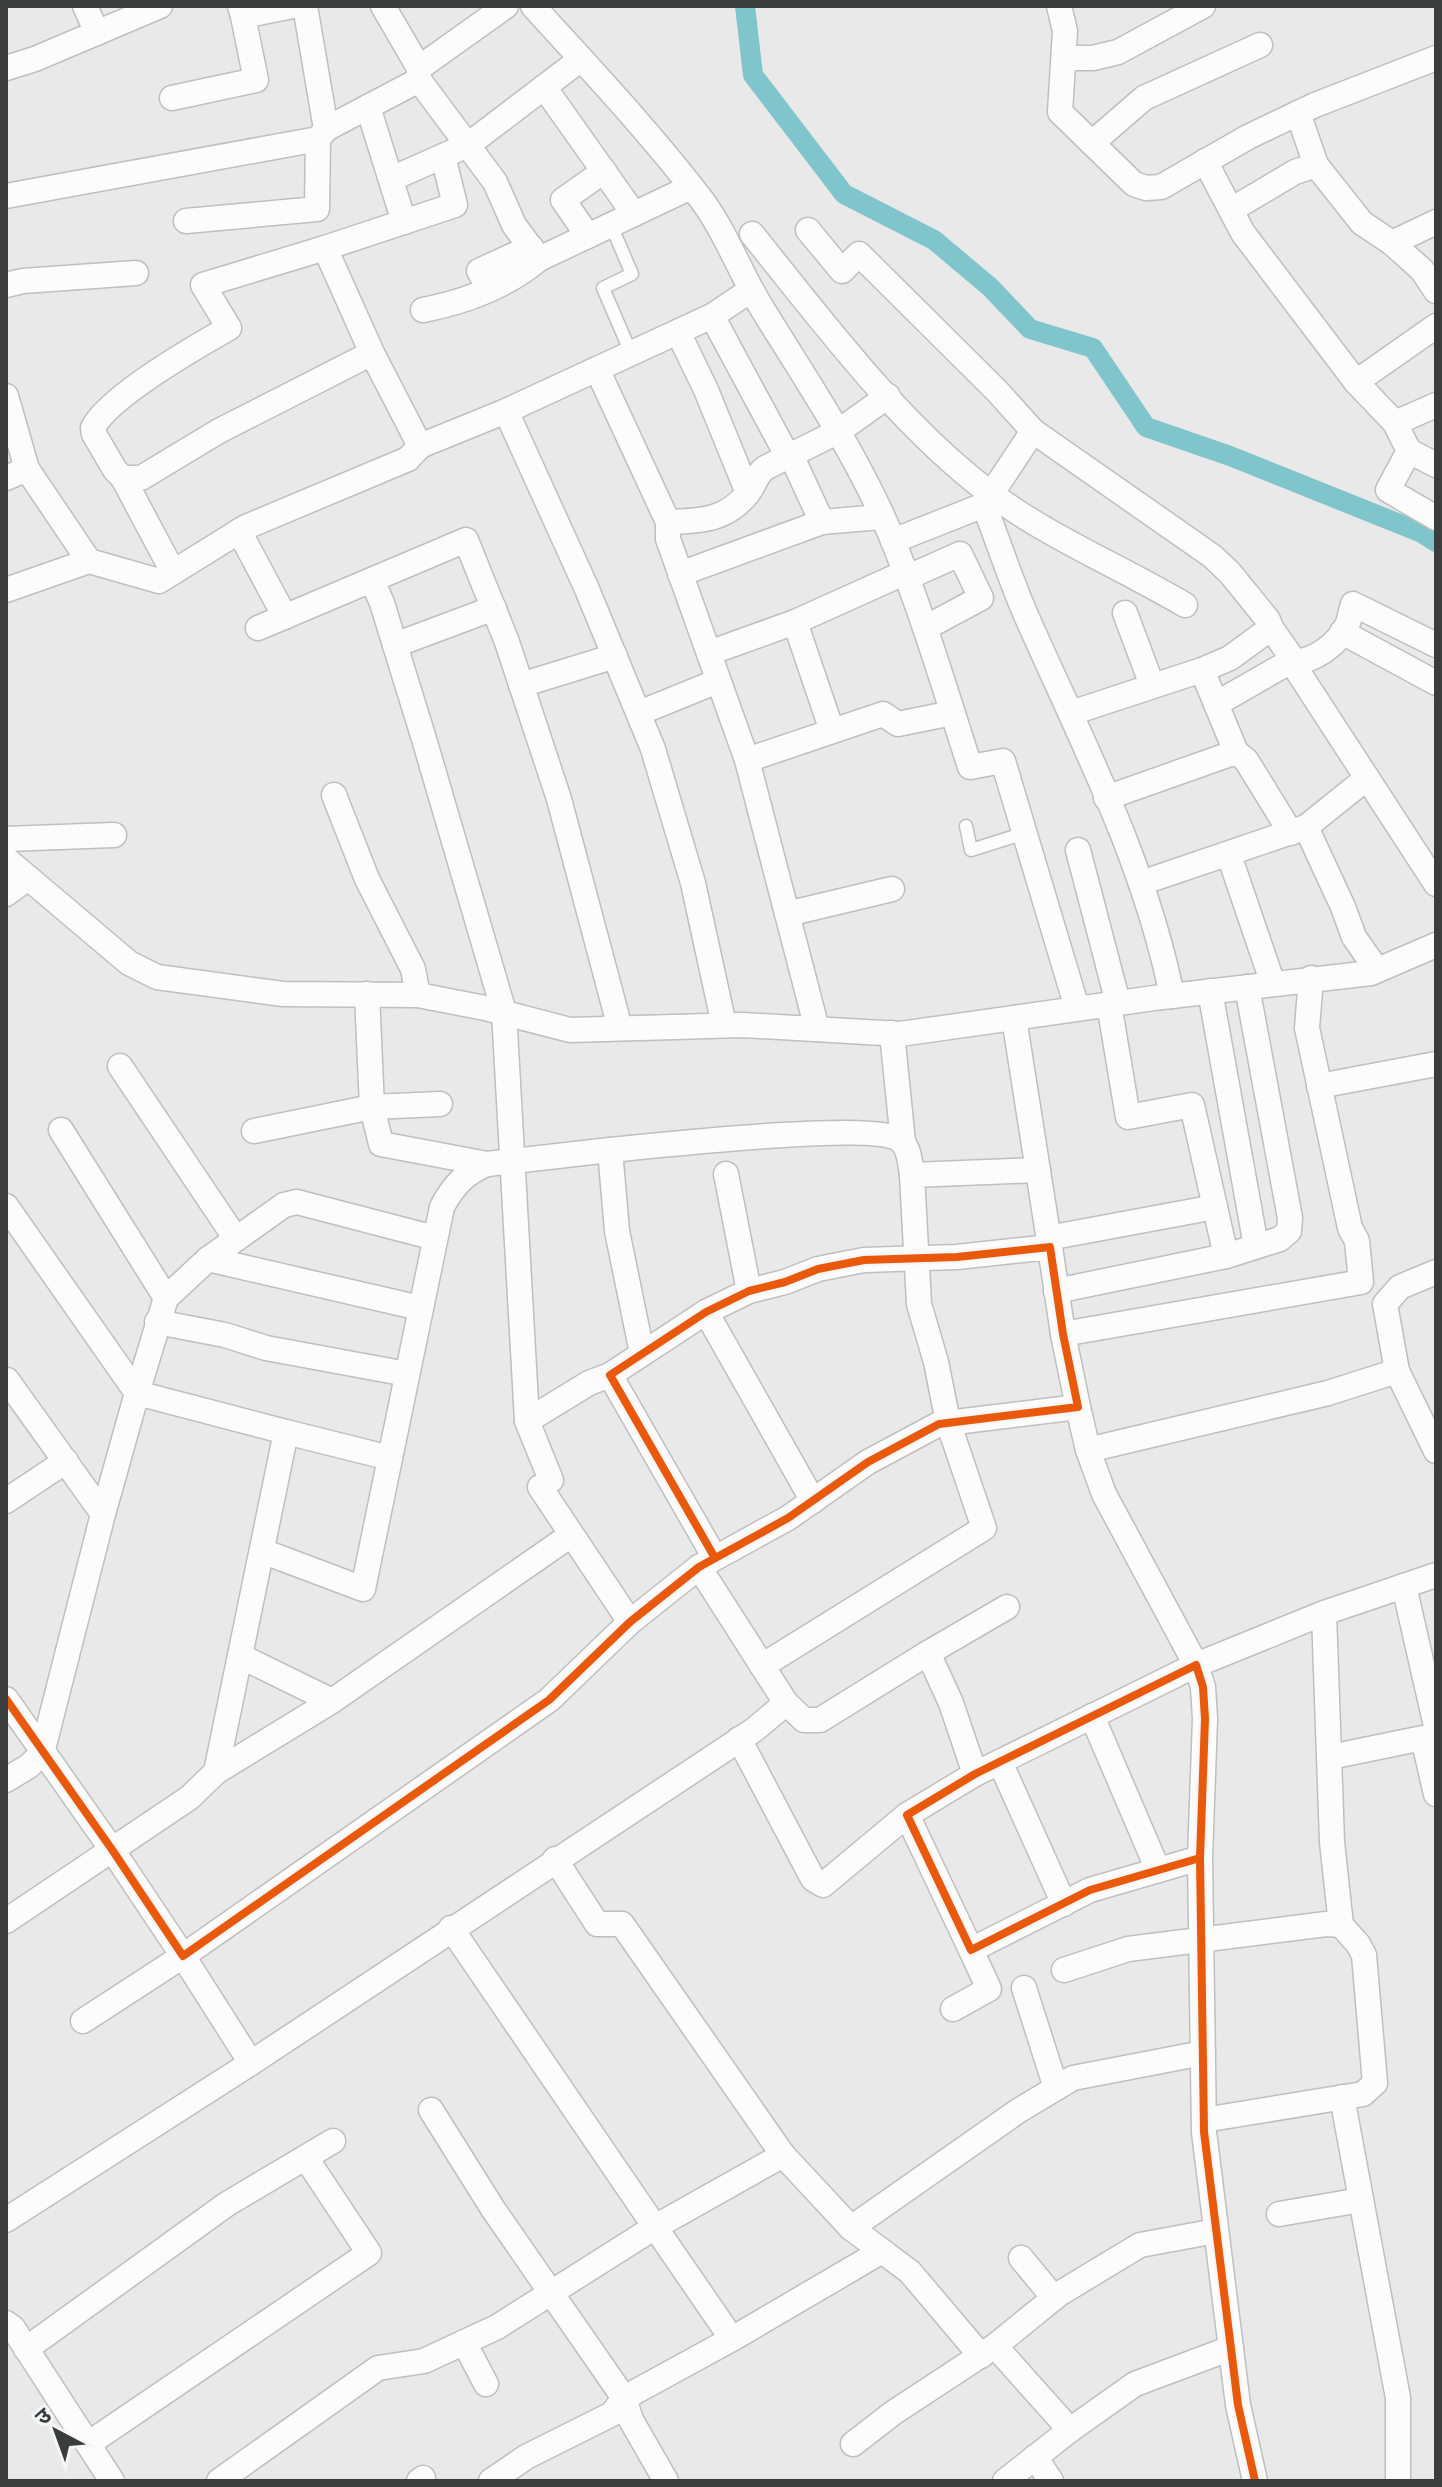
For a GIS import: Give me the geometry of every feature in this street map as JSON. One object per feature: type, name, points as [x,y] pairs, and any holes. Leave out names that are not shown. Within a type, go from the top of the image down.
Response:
[{"type":"street","points":[[85,6],[97,33]]},
{"type":"street","points":[[9,67],[160,6]]},
{"type":"street","points":[[172,98],[256,80],[242,11],[293,6]]},
{"type":"street","points":[[186,221],[317,209],[322,134],[305,6]]},
{"type":"street","points":[[383,6],[419,74],[495,182],[505,209],[535,253]]},
{"type":"street","points":[[6,196],[322,134],[419,74],[506,6]]},
{"type":"street","points":[[533,6],[691,187],[718,224],[751,290],[839,431],[893,541],[970,767],[1003,761],[1077,1008]]},
{"type":"street","points":[[1059,6],[1065,31],[1060,112],[1134,184],[1146,188],[1161,187],[1248,137],[1298,113],[1436,58]]},
{"type":"street","points":[[1064,58],[1093,58],[1118,52],[1203,6]]},
{"type":"street","points":[[1092,143],[1144,98],[1260,45]]},
{"type":"street","points":[[391,179],[468,145],[581,59]]},
{"type":"street","points":[[544,87],[634,214]]},
{"type":"street","points":[[368,107],[404,222]]},
{"type":"street","points":[[1298,113],[1316,165],[1362,223],[1392,243],[1422,270],[1436,291]]},
{"type":"street","points":[[173,572],[93,428],[105,411],[178,358],[229,328],[203,285],[455,205],[443,156]]},
{"type":"street","points":[[1205,161],[1243,233],[1356,382],[1395,423],[1409,451],[1436,465]]},
{"type":"street","points":[[1231,210],[1295,172],[1316,165]]},
{"type":"street","points":[[588,236],[563,200],[604,171]]},
{"type":"street","points":[[423,310],[455,304],[489,288],[479,271],[588,236],[691,187]]},
{"type":"street","points":[[1392,243],[1436,222]]},
{"type":"street","points":[[808,230],[842,271],[859,254],[1033,431],[1212,556],[1230,573],[1268,620],[1291,661],[1436,884]]},
{"type":"street","points":[[752,234],[888,396],[988,499],[1185,605]]},
{"type":"street","points":[[325,248],[372,353],[420,446]]},
{"type":"street","points":[[6,285],[23,281],[136,273]]},
{"type":"street","points":[[6,396],[16,473],[89,561],[159,581],[239,531],[408,459],[420,446],[506,411],[712,316],[751,290]]},
{"type":"street","points":[[712,316],[790,456],[822,522]]},
{"type":"street","points":[[1356,382],[1436,326]]},
{"type":"street","points":[[678,332],[706,390],[748,493]]},
{"type":"street","points":[[123,478],[141,478],[219,431],[372,353]]},
{"type":"street","points":[[597,369],[668,522],[668,539],[747,760],[817,1029]]},
{"type":"street","points":[[668,522],[708,521],[739,504],[757,474],[839,431],[888,396]]},
{"type":"street","points":[[1395,423],[1436,405]]},
{"type":"street","points":[[506,411],[639,713],[693,883],[724,1025]]},
{"type":"street","points":[[893,541],[988,499],[1033,431]]},
{"type":"street","points":[[1409,451],[1388,490],[1436,518]]},
{"type":"street","points":[[988,499],[1025,611],[1141,883],[1163,952],[1172,996]]},
{"type":"street","points":[[680,574],[822,522],[881,517]]},
{"type":"street","points":[[708,521],[720,559]]},
{"type":"street","points":[[239,531],[285,617]]},
{"type":"street","points":[[258,628],[466,540],[494,608],[559,799],[620,1028]]},
{"type":"street","points":[[709,653],[795,622],[960,554],[981,598],[925,628]]},
{"type":"street","points":[[6,590],[89,561]]},
{"type":"street","points":[[372,580],[395,645],[504,1012],[527,1421],[545,1484],[571,1535],[630,1622]]},
{"type":"street","points":[[1216,704],[1291,661],[1303,663],[1315,657],[1347,626],[1353,604],[1436,645]]},
{"type":"street","points":[[395,645],[494,608]]},
{"type":"street","points":[[1125,613],[1152,685]]},
{"type":"street","points":[[795,622],[832,731]]},
{"type":"street","points":[[1071,713],[1202,670],[1230,658],[1271,628]]},
{"type":"street","points":[[1342,632],[1433,677]]},
{"type":"street","points":[[521,685],[615,656]]},
{"type":"street","points":[[1202,670],[1236,752],[1246,760],[1298,830],[1343,907],[1354,937],[1377,970]]},
{"type":"street","points":[[639,713],[718,681]]},
{"type":"street","points":[[747,760],[883,714],[898,724],[952,713]]},
{"type":"street","points":[[1106,798],[1236,752]]},
{"type":"street","points":[[1141,883],[1298,830],[1367,778]]},
{"type":"street","points":[[334,795],[367,879],[413,969],[418,995]]},
{"type":"street","points":[[6,839],[114,835]]},
{"type":"street","points":[[1078,850],[1114,1003],[1128,1117],[1192,1105],[1226,1256]]},
{"type":"street","points":[[1229,855],[1273,984]]},
{"type":"street","points":[[6,859],[129,963],[157,977],[283,994],[418,995],[504,1012],[570,1030],[724,1025],[892,1033],[1377,970],[1436,945]]},
{"type":"street","points":[[6,894],[28,878]]},
{"type":"street","points":[[787,914],[892,889]]},
{"type":"street","points":[[1063,1334],[1361,1282],[1357,1241],[1350,1228],[1307,1028],[1311,978]]},
{"type":"street","points":[[1056,1291],[1226,1256],[1280,1239],[1289,1231],[1290,1218],[1247,987]]},
{"type":"street","points":[[1210,991],[1256,1246]]},
{"type":"street","points":[[367,994],[372,1107],[381,1144],[487,1164]]},
{"type":"street","points":[[1014,1018],[1063,1334],[1088,1450],[1104,1494],[1196,1665],[1203,1687],[1205,1719],[1200,1858],[1204,2120],[1238,2405],[1255,2481]]},
{"type":"street","points":[[762,1666],[984,1528],[948,1422],[936,1362],[919,1304],[912,1175],[909,1153],[903,1142],[892,1033]]},
{"type":"street","points":[[1319,1086],[1436,1064]]},
{"type":"street","points":[[120,1066],[236,1239]]},
{"type":"street","points":[[254,1131],[372,1107],[440,1104]]},
{"type":"street","points":[[61,1130],[166,1298]]},
{"type":"street","points":[[262,1551],[363,1589],[442,1207],[452,1187],[473,1169],[487,1164],[767,1135],[873,1135],[903,1142]]},
{"type":"street","points":[[610,1150],[617,1231],[642,1353]]},
{"type":"street","points":[[912,1175],[1038,1170]]},
{"type":"street","points":[[726,1174],[749,1291]]},
{"type":"street","points":[[6,1780],[29,1766],[42,1753],[103,1514],[166,1298],[208,1259],[284,1205],[297,1202],[435,1238]]},
{"type":"street","points":[[527,1421],[589,1383],[610,1375],[706,1312],[749,1291],[818,1269],[864,1260],[957,1257],[1049,1242],[1215,1207]]},
{"type":"street","points":[[8,1216],[137,1393],[390,1458]]},
{"type":"street","points":[[208,1259],[420,1308]]},
{"type":"street","points":[[1436,1272],[1400,1287],[1385,1304],[1397,1371],[1436,1451]]},
{"type":"street","points":[[706,1312],[813,1501]]},
{"type":"street","points":[[157,1322],[225,1335],[266,1348],[407,1374]]},
{"type":"street","points":[[1088,1450],[1328,1393],[1397,1371]]},
{"type":"street","points":[[610,1375],[762,1666],[786,1703],[804,1720],[820,1720],[1007,1607]]},
{"type":"street","points":[[6,1380],[103,1514]]},
{"type":"street","points":[[83,2021],[183,1956],[549,1700],[630,1622],[707,1563],[788,1518],[868,1462],[939,1424],[1078,1407]]},
{"type":"street","points":[[216,1772],[286,1432]]},
{"type":"street","points":[[6,1501],[66,1461]]},
{"type":"street","points":[[6,1921],[189,1798],[216,1772],[332,1701],[571,1535]]},
{"type":"street","points":[[739,1739],[813,1879],[823,1885],[907,1815],[975,1774],[1196,1665],[1324,1613],[1436,1575]]},
{"type":"street","points":[[1404,1586],[1432,1733],[1436,1794]]},
{"type":"street","points":[[1204,2120],[1363,2094],[1375,2083],[1364,1955],[1341,1925],[1332,1842],[1324,1613]]},
{"type":"street","points":[[928,1653],[951,1703],[975,1774]]},
{"type":"street","points":[[240,1656],[332,1701]]},
{"type":"street","points":[[6,1699],[113,1851],[251,2063]]},
{"type":"street","points":[[6,2220],[251,2063],[739,1739],[786,1703]]},
{"type":"street","points":[[1092,1716],[1158,1870]]},
{"type":"street","points":[[1330,1757],[1432,1733]]},
{"type":"street","points":[[1000,1762],[1064,1904]]},
{"type":"street","points":[[907,1815],[989,1989],[953,2009]]},
{"type":"street","points":[[971,1950],[1090,1890],[1200,1858]]},
{"type":"street","points":[[555,1859],[597,1924],[622,1924],[783,2155],[851,2228],[910,2272],[1070,2430]]},
{"type":"street","points":[[1064,1970],[1128,1949],[1201,1938],[1341,1925]]},
{"type":"street","points":[[451,1928],[732,2339]]},
{"type":"street","points":[[1024,1988],[1056,2088]]},
{"type":"street","points":[[851,2228],[1018,2111],[1073,2078],[1203,2053]]},
{"type":"street","points":[[1342,2097],[1398,2398],[1398,2481]]},
{"type":"street","points":[[431,2110],[493,2209],[624,2398],[631,2420],[666,2481]]},
{"type":"street","points":[[26,2349],[227,2204],[333,2141]]},
{"type":"street","points":[[219,2481],[378,2368],[424,2361],[497,2327],[655,2227],[783,2155]]},
{"type":"street","points":[[88,2444],[369,2253],[306,2158]]},
{"type":"street","points":[[1279,2214],[1361,2200]]},
{"type":"street","points":[[853,2444],[893,2413],[988,2351],[1054,2298],[1140,2245],[1216,2231]]},
{"type":"street","points":[[491,2481],[526,2457],[612,2414],[624,2398],[882,2251]]},
{"type":"street","points":[[1021,2258],[1054,2298]]},
{"type":"street","points":[[6,2323],[13,2328],[112,2481]]},
{"type":"street","points":[[464,2342],[486,2384]]},
{"type":"street","points":[[1005,2481],[1135,2384],[1231,2348]]},
{"type":"street","points":[[1035,2457],[1051,2481]]},
{"type":"lane","points":[[611,225],[632,274],[603,288],[631,353]]},
{"type":"lane","points":[[966,826],[971,850],[1025,833]]},
{"type":"waterway","points":[[745,6],[753,75],[844,194],[934,240],[990,287],[1030,329],[1093,348],[1146,427],[1230,456],[1422,533],[1436,542]]},
{"type":"cycle path","points":[[6,1699],[183,1956],[549,1700],[630,1622],[699,1567],[788,1518],[868,1462],[939,1424],[1078,1407],[1050,1247],[957,1257],[864,1260],[818,1269],[749,1291],[706,1312],[610,1375],[715,1558]]},
{"type":"cycle path","points":[[1200,1858],[1090,1890],[971,1950],[907,1815],[975,1774],[1196,1665],[1203,1687],[1205,1719],[1200,1858],[1204,2132],[1238,2405],[1255,2481]]}]
